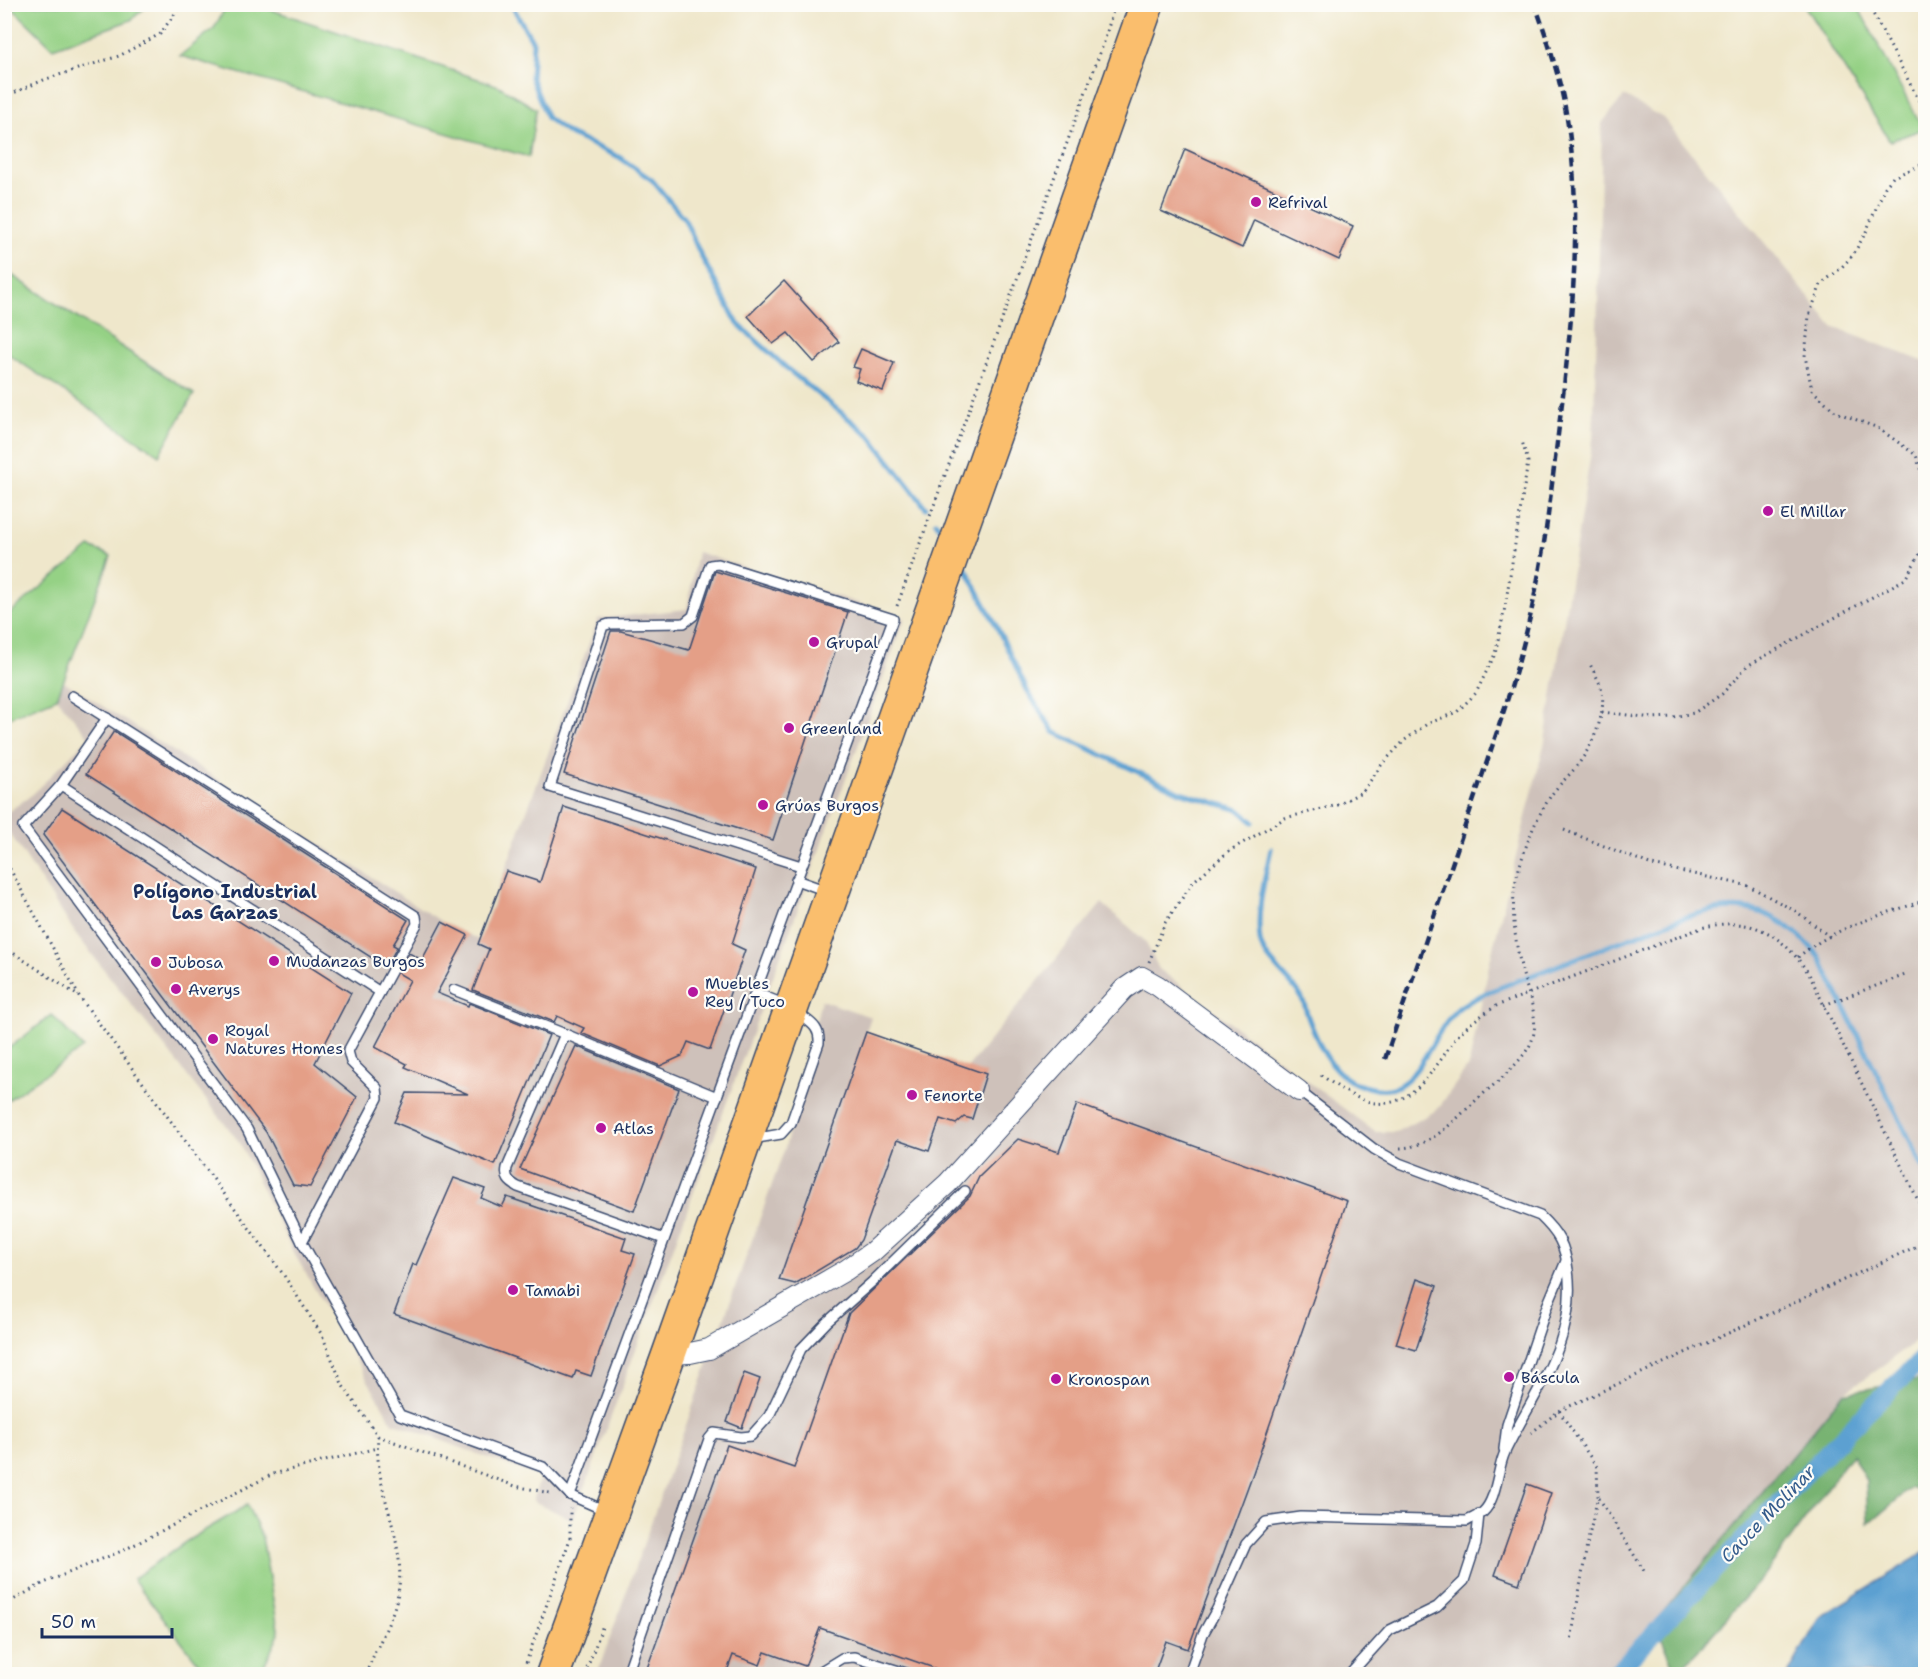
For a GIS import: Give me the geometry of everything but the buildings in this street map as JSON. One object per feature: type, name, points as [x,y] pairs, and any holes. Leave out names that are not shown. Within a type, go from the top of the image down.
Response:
[{"type":"highway","points":[[553,1674],[669,1354],[1146,4]]},
{"type":"street","points":[[669,1354],[709,1349],[846,1270],[872,1252],[948,1183],[1124,989],[1142,977],[1158,986],[1299,1091]]},
{"type":"lane","points":[[570,1495],[893,619],[718,564],[711,565],[693,616],[684,623],[603,626],[550,787],[801,866]]},
{"type":"lane","points":[[72,696],[416,916],[417,924],[348,1051],[351,1062],[377,1088],[378,1098],[302,1242]]},
{"type":"lane","points":[[107,718],[61,785],[23,827],[247,1129],[302,1242],[400,1415],[543,1467],[570,1495],[611,1513]]},
{"type":"lane","points":[[61,785],[380,992]]},
{"type":"lane","points":[[796,880],[832,893]]},
{"type":"lane","points":[[454,990],[717,1097]]},
{"type":"lane","points":[[756,993],[791,1008]]},
{"type":"lane","points":[[565,1034],[507,1167],[506,1174],[510,1183],[664,1239]]},
{"type":"lane","points":[[1299,1091],[1374,1149],[1399,1163],[1540,1216],[1553,1229],[1565,1250],[1570,1280],[1570,1309],[1564,1334],[1551,1367],[1504,1455]]},
{"type":"lane","points":[[627,1674],[709,1439],[714,1433],[741,1437],[751,1436],[770,1416],[801,1349],[965,1191]]},
{"type":"lane","points":[[1189,1674],[1203,1634],[1217,1609],[1246,1544],[1266,1522],[1301,1517],[1467,1521],[1484,1511],[1494,1491],[1504,1455],[1507,1425],[1547,1306],[1567,1260]]},
{"type":"lane","points":[[1350,1674],[1390,1630],[1437,1607],[1464,1581],[1476,1544],[1479,1514]]},
{"type":"lane","points":[[816,1674],[842,1658],[854,1657],[909,1674]]},
{"type":"path","points":[[4,97],[46,79],[118,56],[160,34],[182,4]]},
{"type":"path","points":[[893,619],[1096,65],[1115,4]]},
{"type":"path","points":[[1868,4],[1926,114]]},
{"type":"path","points":[[1926,163],[1893,177],[1885,187],[1866,232],[1853,255],[1821,284],[1809,316],[1805,356],[1812,390],[1836,412],[1878,428],[1916,455],[1926,488]]},
{"type":"path","points":[[1142,977],[1165,923],[1194,881],[1229,851],[1285,818],[1338,805],[1363,791],[1383,763],[1405,740],[1427,724],[1457,712],[1476,693],[1495,654],[1505,607],[1528,462],[1522,441]]},
{"type":"path","points":[[1602,712],[1653,718],[1694,713],[1722,694],[1747,666],[1905,579],[1924,547],[1926,528]]},
{"type":"path","points":[[1374,1149],[1408,1148],[1427,1141],[1449,1127],[1515,1064],[1532,1040],[1535,1021],[1522,970],[1514,915],[1516,879],[1530,831],[1551,795],[1578,765],[1597,730],[1602,712],[1602,690],[1589,662]]},
{"type":"path","points":[[1564,830],[1652,865],[1749,886],[1797,912],[1830,937]]},
{"type":"path","points":[[4,858],[79,996],[283,1274],[322,1335],[343,1386],[378,1436],[515,1486],[570,1495],[570,1539],[522,1674]]},
{"type":"path","points":[[1798,957],[1848,927],[1926,900]]},
{"type":"path","points":[[1321,1075],[1345,1093],[1366,1103],[1388,1104],[1416,1090],[1471,1022],[1496,1006],[1701,928],[1720,923],[1738,923],[1778,938],[1798,957],[1809,974],[1926,1217]]},
{"type":"path","points":[[4,947],[79,996]]},
{"type":"path","points":[[1824,1005],[1908,974]]},
{"type":"path","points":[[1531,1433],[1559,1411],[1926,1242]]},
{"type":"path","points":[[1559,1411],[1597,1467],[1598,1496],[1587,1545],[1571,1641]]},
{"type":"path","points":[[366,1674],[388,1624],[399,1588],[398,1553],[380,1480],[378,1436]]},
{"type":"path","points":[[4,1605],[44,1583],[124,1550],[273,1474],[377,1448]]},
{"type":"path","points":[[1598,1496],[1644,1571]]},
{"type":"path","points":[[585,1674],[603,1626]]},
{"type":"shaded area","points":[[1624,96],[1663,118],[1833,327],[1925,362],[1925,1335],[1844,1393],[1655,1622],[1604,1674],[597,1674],[785,1148],[821,1000],[871,1017],[866,1032],[967,1068],[1102,903],[1145,941],[1159,969],[1375,1132],[1396,1132],[1437,1110],[1469,1065],[1490,960],[1545,741],[1593,439],[1602,123]]},
{"type":"shaded area","points":[[697,552],[905,618],[573,1520],[533,1501],[540,1477],[392,1422],[291,1248],[240,1143],[76,934],[5,826],[5,814],[33,794],[89,737],[57,698],[63,681],[442,922],[479,940],[598,619],[687,609]]},
{"type":"green space","points":[[9,5],[148,5],[131,20],[53,48]]},
{"type":"green space","points":[[227,5],[257,5],[499,86],[536,109],[529,157],[180,56],[214,28]]},
{"type":"green space","points":[[1804,5],[1857,5],[1923,129],[1890,141]]},
{"type":"green space","points":[[4,270],[194,394],[159,455],[5,352]]},
{"type":"green space","points":[[90,547],[111,556],[57,698],[5,719],[5,617]]},
{"type":"green space","points":[[52,1015],[83,1048],[5,1102],[5,1051]]},
{"type":"green space","points":[[1925,1375],[1925,1490],[1911,1488],[1868,1524],[1866,1481],[1852,1454],[1764,1576],[1677,1674],[1655,1622],[1844,1393],[1919,1380]]},
{"type":"green space","points":[[247,1505],[262,1537],[279,1634],[260,1674],[207,1674],[133,1579],[187,1541]]},
{"type":"water","points":[[1925,1552],[1925,1674],[1788,1674],[1820,1617]]},
{"type":"waterway","points":[[511,4],[533,42],[531,77],[547,118],[569,134],[619,157],[652,180],[685,220],[701,256],[738,324],[791,372],[870,436],[926,508]]},
{"type":"waterway","points":[[936,522],[943,533]]},
{"type":"waterway","points":[[965,567],[1028,692],[1054,732],[1180,792],[1239,810],[1253,822]]},
{"type":"waterway","points":[[1271,849],[1260,906],[1259,929],[1262,947],[1301,997],[1317,1039],[1329,1060],[1345,1077],[1355,1083],[1371,1088],[1390,1089],[1407,1080],[1452,1015],[1463,1005],[1488,992],[1683,918],[1719,909],[1752,910],[1781,922],[1819,956],[1926,1173]]},
{"type":"waterway","name":"Cauce Molinar","points":[[1614,1674],[1846,1433],[1926,1356]]},
{"type":"railway","points":[[1385,1059],[1512,685],[1532,608],[1546,531],[1570,334],[1575,194],[1568,125],[1562,94],[1535,4]]},
{"type":"place","name":"Refrival","points":[[1256,202]]},
{"type":"place","name":"El Millar","points":[[1768,511]]},
{"type":"place","name":"Grupal","points":[[814,642]]},
{"type":"place","name":"Greenland","points":[[789,728]]},
{"type":"place","name":"Grúas Burgos","points":[[763,805]]},
{"type":"place","name":"Mudanzas Burgos","points":[[274,961]]},
{"type":"place","name":"Jubosa","points":[[156,962]]},
{"type":"place","name":"Averys","points":[[176,989]]},
{"type":"place","name":"Muebles Rey / Tuco","points":[[693,992]]},
{"type":"place","name":"Royal Natures Homes","points":[[213,1039]]},
{"type":"place","name":"Fenorte","points":[[912,1095]]},
{"type":"place","name":"Atlas","points":[[601,1128]]},
{"type":"place","name":"Tamabi","points":[[513,1290]]},
{"type":"place","name":"Báscula","points":[[1509,1377]]},
{"type":"place","name":"Kronospan","points":[[1056,1379]]},
{"type":"district","name":"Polígono Industrial Las Garzas","points":[[225,902]]}]
